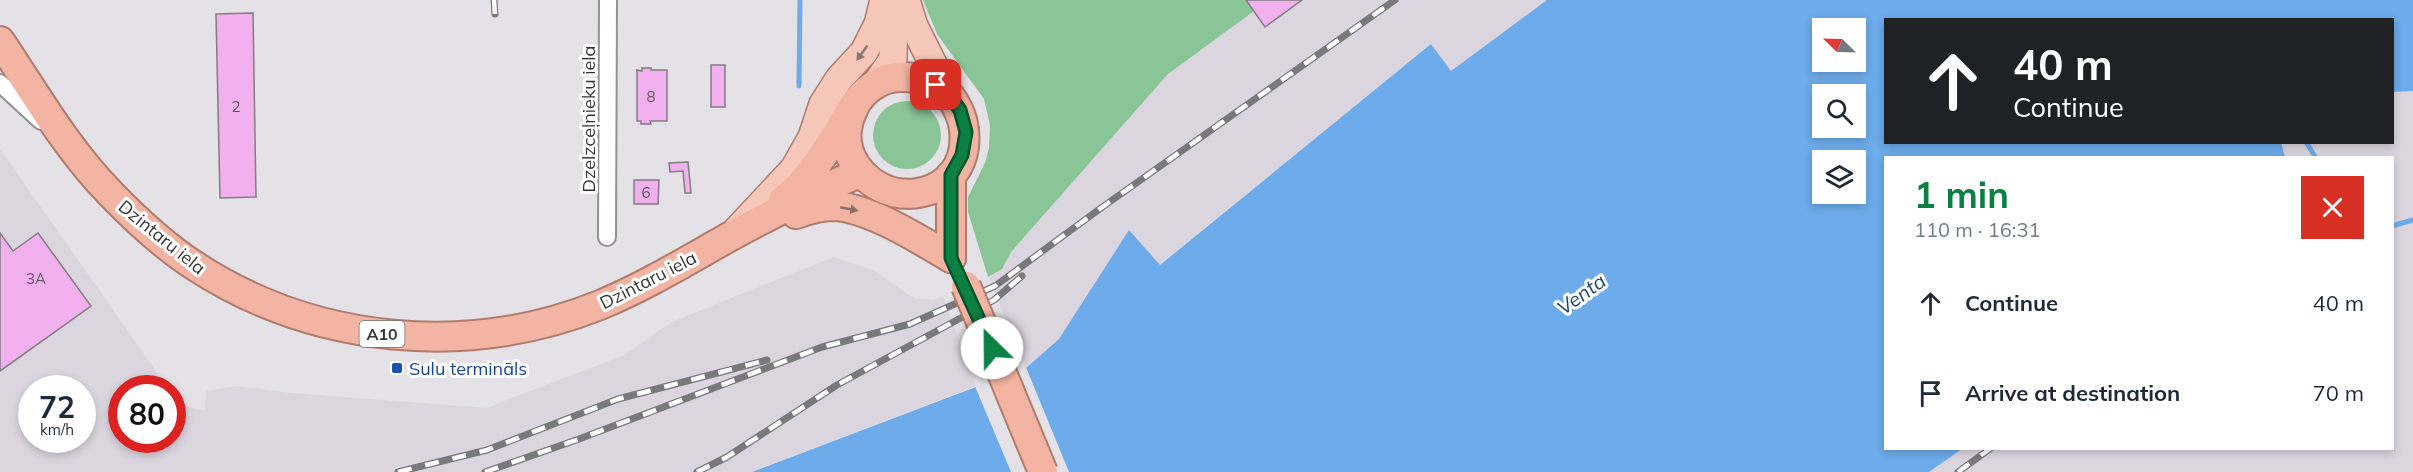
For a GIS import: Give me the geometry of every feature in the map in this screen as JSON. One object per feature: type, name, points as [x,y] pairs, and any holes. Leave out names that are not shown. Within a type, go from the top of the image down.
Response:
[{"type":"highway","name":"Dzintaru iela","points":[[0,40],[72,149],[108,192],[142,225],[177,254],[250,297],[294,314],[340,327],[386,335],[429,338],[468,337],[554,321],[600,305],[643,286],[732,236]]},
{"type":"highway","name":"A10","points":[[732,236],[801,185],[828,148],[856,103],[876,84],[900,76],[925,79],[947,92]]},
{"type":"highway","points":[[856,103],[847,126],[848,151],[859,173],[874,186],[892,194],[914,195],[934,188],[951,175],[962,155],[966,132],[960,110],[947,92]]},
{"type":"highway","name":"A10","points":[[732,236],[824,188],[859,173]]},
{"type":"highway","points":[[951,175],[951,258]]},
{"type":"highway","points":[[892,194],[951,258],[966,286],[1043,472]]},
{"type":"highway","points":[[732,236],[806,211],[832,206],[857,211],[901,229],[951,258]]},
{"type":"main road","points":[[732,236],[794,169],[812,137],[824,104],[839,79],[864,52],[878,24],[884,0]]},
{"type":"main road","points":[[876,84],[893,59],[894,0]]},
{"type":"main road","points":[[906,0],[914,26],[947,92]]},
{"type":"street","name":"Dzelzceļnieku iela","points":[[607,237],[608,0]]},
{"type":"street","points":[[0,83],[72,149]]},
{"type":"shaded area","points":[[1246,0],[1547,0],[1451,71],[1431,44],[1159,265],[1129,231],[1059,339],[1026,368],[988,277],[1002,269],[1011,252],[1168,74],[1253,11]]},
{"type":"shaded area","points":[[2413,91],[2413,472],[1929,472],[1959,450],[2394,450],[2394,156],[2285,156],[2281,144],[2394,144],[2394,92]]},
{"type":"shaded area","points":[[0,149],[159,375],[108,375],[108,453],[186,453],[186,406],[205,411],[206,391],[236,386],[291,393],[486,408],[622,356],[672,322],[833,257],[875,271],[914,298],[933,300],[943,296],[976,386],[752,472],[0,472]]},
{"type":"green space","points":[[923,0],[1246,0],[1254,11],[1168,74],[1011,252],[1002,269],[988,277],[968,212],[968,197],[985,163],[989,148],[990,125],[984,99],[937,34]]},
{"type":"green space","points":[[914,101],[926,107],[935,116],[941,128],[939,148],[931,159],[914,169],[900,169],[883,159],[875,148],[873,128],[883,111],[894,103]]},
{"type":"water","name":"Venta","points":[[1547,0],[2413,0],[2413,91],[2394,92],[2394,18],[1884,18],[1884,144],[2282,144],[2285,156],[1884,156],[1884,450],[1961,450],[1929,472],[752,472],[1026,368],[1059,339],[1129,230],[1160,265],[1431,44],[1451,71]]},
{"type":"pier","points":[[1025,365],[1069,472],[1011,472],[974,384]]},
{"type":"building","points":[[1246,0],[1302,0],[1265,27]]},
{"type":"building","points":[[253,13],[256,197],[220,198],[216,14]]},
{"type":"building","points":[[711,65],[725,65],[725,107],[711,107]]},
{"type":"building","points":[[642,68],[667,70],[667,121],[650,121],[651,124],[641,124],[641,121],[637,121],[637,70],[642,71]]},
{"type":"building","points":[[688,162],[691,193],[685,193],[683,171],[670,172],[669,163]]},
{"type":"building","points":[[634,180],[659,180],[658,204],[634,204]]},
{"type":"building","points":[[0,233],[13,251],[38,233],[91,306],[0,371]]},
{"type":"waterway","points":[[799,86],[800,0]]},
{"type":"waterway","points":[[2307,144],[2315,156]]},
{"type":"waterway","points":[[2394,225],[2413,220]]},
{"type":"railway","points":[[494,0],[495,14]]},
{"type":"railway","points":[[485,472],[822,347],[910,324],[995,286],[1395,0]]},
{"type":"railway","points":[[697,472],[727,457],[837,385],[994,300],[1022,276]]},
{"type":"railway","points":[[398,472],[487,450],[618,399],[767,360]]},
{"type":"railway","points":[[1958,472],[1988,450]]},
{"type":"place","name":"Sulu termināls","points":[[397,368]]},
{"type":"route","points":[[936,85],[947,92],[960,110],[966,132],[962,155],[951,175],[951,258],[966,286],[992,348]]}]
